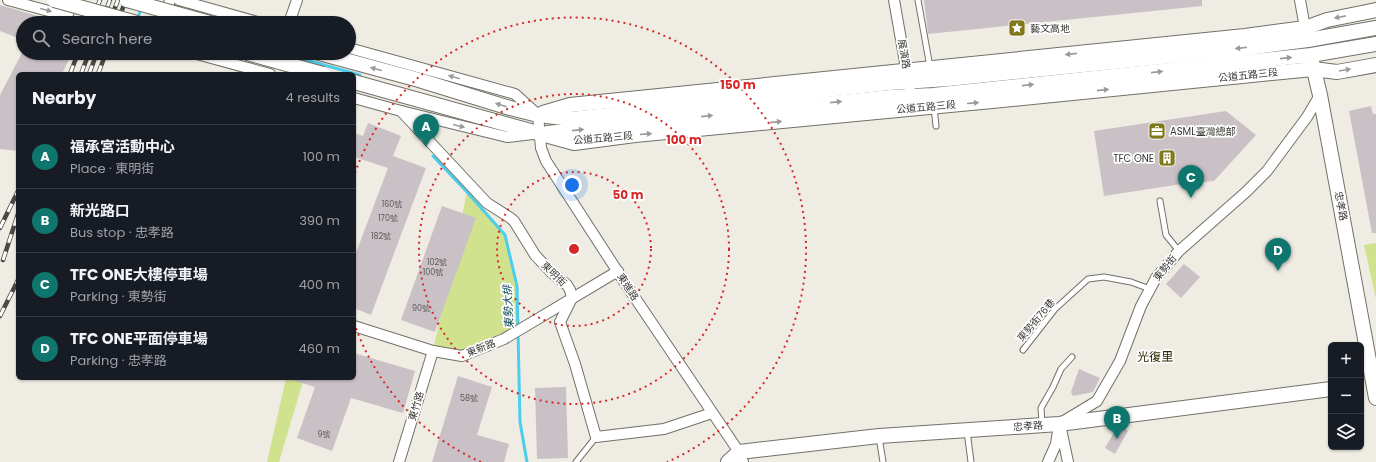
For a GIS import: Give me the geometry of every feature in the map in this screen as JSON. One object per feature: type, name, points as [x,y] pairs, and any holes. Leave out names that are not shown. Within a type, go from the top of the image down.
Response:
[{"type":"street","points":[[8,0],[67,16],[74,0]]},
{"type":"street","points":[[54,0],[112,16]]},
{"type":"street","points":[[127,0],[185,16]]},
{"type":"street","points":[[165,16],[170,0]]},
{"type":"street","points":[[179,0],[236,16]]},
{"type":"street","points":[[291,16],[297,0]]},
{"type":"street","name":"展演路","points":[[894,0],[912,102]]},
{"type":"street","points":[[1300,0],[1306,34]]},
{"type":"street","points":[[1306,34],[1327,20],[1376,10]]},
{"type":"street","points":[[344,60],[538,115],[572,119],[766,96],[908,76],[1245,36],[1306,34],[1376,28]]},
{"type":"street","name":"忠孝路","points":[[1306,34],[1320,95],[1370,384],[1376,398]]},
{"type":"street","name":"公道五路三段","points":[[934,101],[1310,55],[1376,44]]},
{"type":"street","points":[[356,50],[515,94],[538,115]]},
{"type":"street","points":[[219,60],[263,72]]},
{"type":"street","points":[[272,60],[316,72]]},
{"type":"street","points":[[275,72],[278,60]]},
{"type":"street","name":"公道五路三段","points":[[356,99],[401,112],[507,137],[891,97],[912,102],[934,101],[1313,69],[1337,72],[1376,65]]},
{"type":"street","name":"公道五路三段","points":[[356,83],[539,134]]},
{"type":"street","name":"東勢街","points":[[1059,424],[1097,401],[1120,361],[1141,306],[1156,278],[1179,251],[1246,192],[1267,171],[1307,117],[1320,95]]},
{"type":"street","name":"東明街","points":[[401,112],[487,203],[509,216],[514,221],[535,255],[551,272],[567,285],[572,298]]},
{"type":"street","name":"東進路","points":[[538,115],[541,148],[546,161],[741,457]]},
{"type":"street","name":"東新路","points":[[356,327],[433,351],[462,356],[504,339],[618,271]]},
{"type":"street","points":[[572,298],[560,322],[575,364],[596,437],[664,429],[712,413]]},
{"type":"street","name":"東竹路","points":[[399,462],[433,351]]},
{"type":"street","name":"忠孝路","points":[[741,457],[879,436],[1059,424],[1328,389]]},
{"type":"street","points":[[1048,462],[1056,444],[1059,424]]},
{"type":"street","points":[[1059,424],[1068,462]]},
{"type":"street","points":[[728,462],[741,457]]},
{"type":"lane","points":[[918,0],[931,74],[936,126]]},
{"type":"lane","points":[[1160,201],[1166,236],[1179,251]]},
{"type":"lane","name":"東勢街76巷","points":[[1023,350],[1055,309],[1088,279],[1104,277],[1131,282],[1150,289]]},
{"type":"lane","points":[[1042,425],[1042,408],[1061,369],[1072,357]]},
{"type":"lane","points":[[967,430],[971,462]]},
{"type":"lane","points":[[879,436],[883,462]]},
{"type":"lane","points":[[576,462],[596,437]]},
{"type":"green space","points":[[173,3],[220,16],[170,16]]},
{"type":"green space","points":[[467,192],[505,235],[517,286],[518,330],[462,356],[433,351]]},
{"type":"green space","points":[[1376,243],[1376,299],[1364,245]]},
{"type":"green space","points":[[286,380],[303,380],[279,462],[267,462]]},
{"type":"building","points":[[924,0],[1202,0],[1202,6],[928,34]]},
{"type":"building","points":[[0,5],[38,16],[16,16],[16,37],[0,31]]},
{"type":"building","points":[[18,60],[69,60],[63,72],[16,72],[16,151],[0,149],[0,95]]},
{"type":"building","points":[[1371,106],[1373,114],[1376,114],[1376,233],[1372,233],[1349,111]]},
{"type":"building","name":"TFC ONE","points":[[1226,111],[1256,135],[1214,181],[1175,185],[1104,196],[1094,131]]},
{"type":"building","points":[[368,123],[401,136],[393,156],[426,168],[371,315],[356,309],[356,253],[388,168],[356,158],[356,134],[363,136]]},
{"type":"building","points":[[442,206],[476,218],[435,332],[401,320]]},
{"type":"building","points":[[1184,264],[1200,277],[1181,298],[1166,284]]},
{"type":"building","points":[[356,354],[415,371],[403,413],[351,398],[332,451],[297,438],[315,387],[292,380],[356,380]]},
{"type":"building","points":[[1079,369],[1100,378],[1093,392],[1073,396],[1071,392]]},
{"type":"building","points":[[458,376],[492,387],[477,435],[509,444],[504,462],[432,462]]},
{"type":"building","points":[[566,387],[568,458],[537,459],[535,388]]},
{"type":"building","points":[[1118,425],[1128,431],[1115,454],[1105,448]]},
{"type":"waterway","name":"東勢大排","points":[[139,15],[141,8]]},
{"type":"waterway","name":"東勢大排","points":[[306,60],[349,72]]},
{"type":"waterway","name":"東勢大排","points":[[356,74],[360,75]]},
{"type":"waterway","name":"東勢大排","points":[[433,156],[505,235],[517,286],[520,422],[527,462]]},
{"type":"railway","points":[[94,16],[100,0]]},
{"type":"railway","points":[[104,16],[110,0]]},
{"type":"railway","points":[[112,16],[118,0]]},
{"type":"railway","points":[[120,16],[126,0]]},
{"type":"railway","points":[[71,72],[75,60]]},
{"type":"railway","points":[[82,72],[86,60]]},
{"type":"railway","points":[[90,72],[94,60]]},
{"type":"railway","points":[[99,72],[103,60]]},
{"type":"railway","points":[[0,228],[16,195]]},
{"type":"railway","points":[[3,260],[16,220]]},
{"type":"railway","points":[[0,316],[16,284]]},
{"type":"place","name":"藝文高地","points":[[1017,28]]},
{"type":"place","name":"ASML臺灣總部","points":[[1157,131]]},
{"type":"place","name":"福承宮活動中心","points":[[426,147]]},
{"type":"place","name":"TFC ONE","points":[[1167,158]]},
{"type":"place","name":"TFC ONE大樓停車場","points":[[1191,198]]},
{"type":"place","name":"TFC ONE平面停車場","points":[[1278,271]]},
{"type":"place","name":"新光路口","points":[[1117,439]]},
{"type":"district","name":"光復里","points":[[1155,356]]}]
